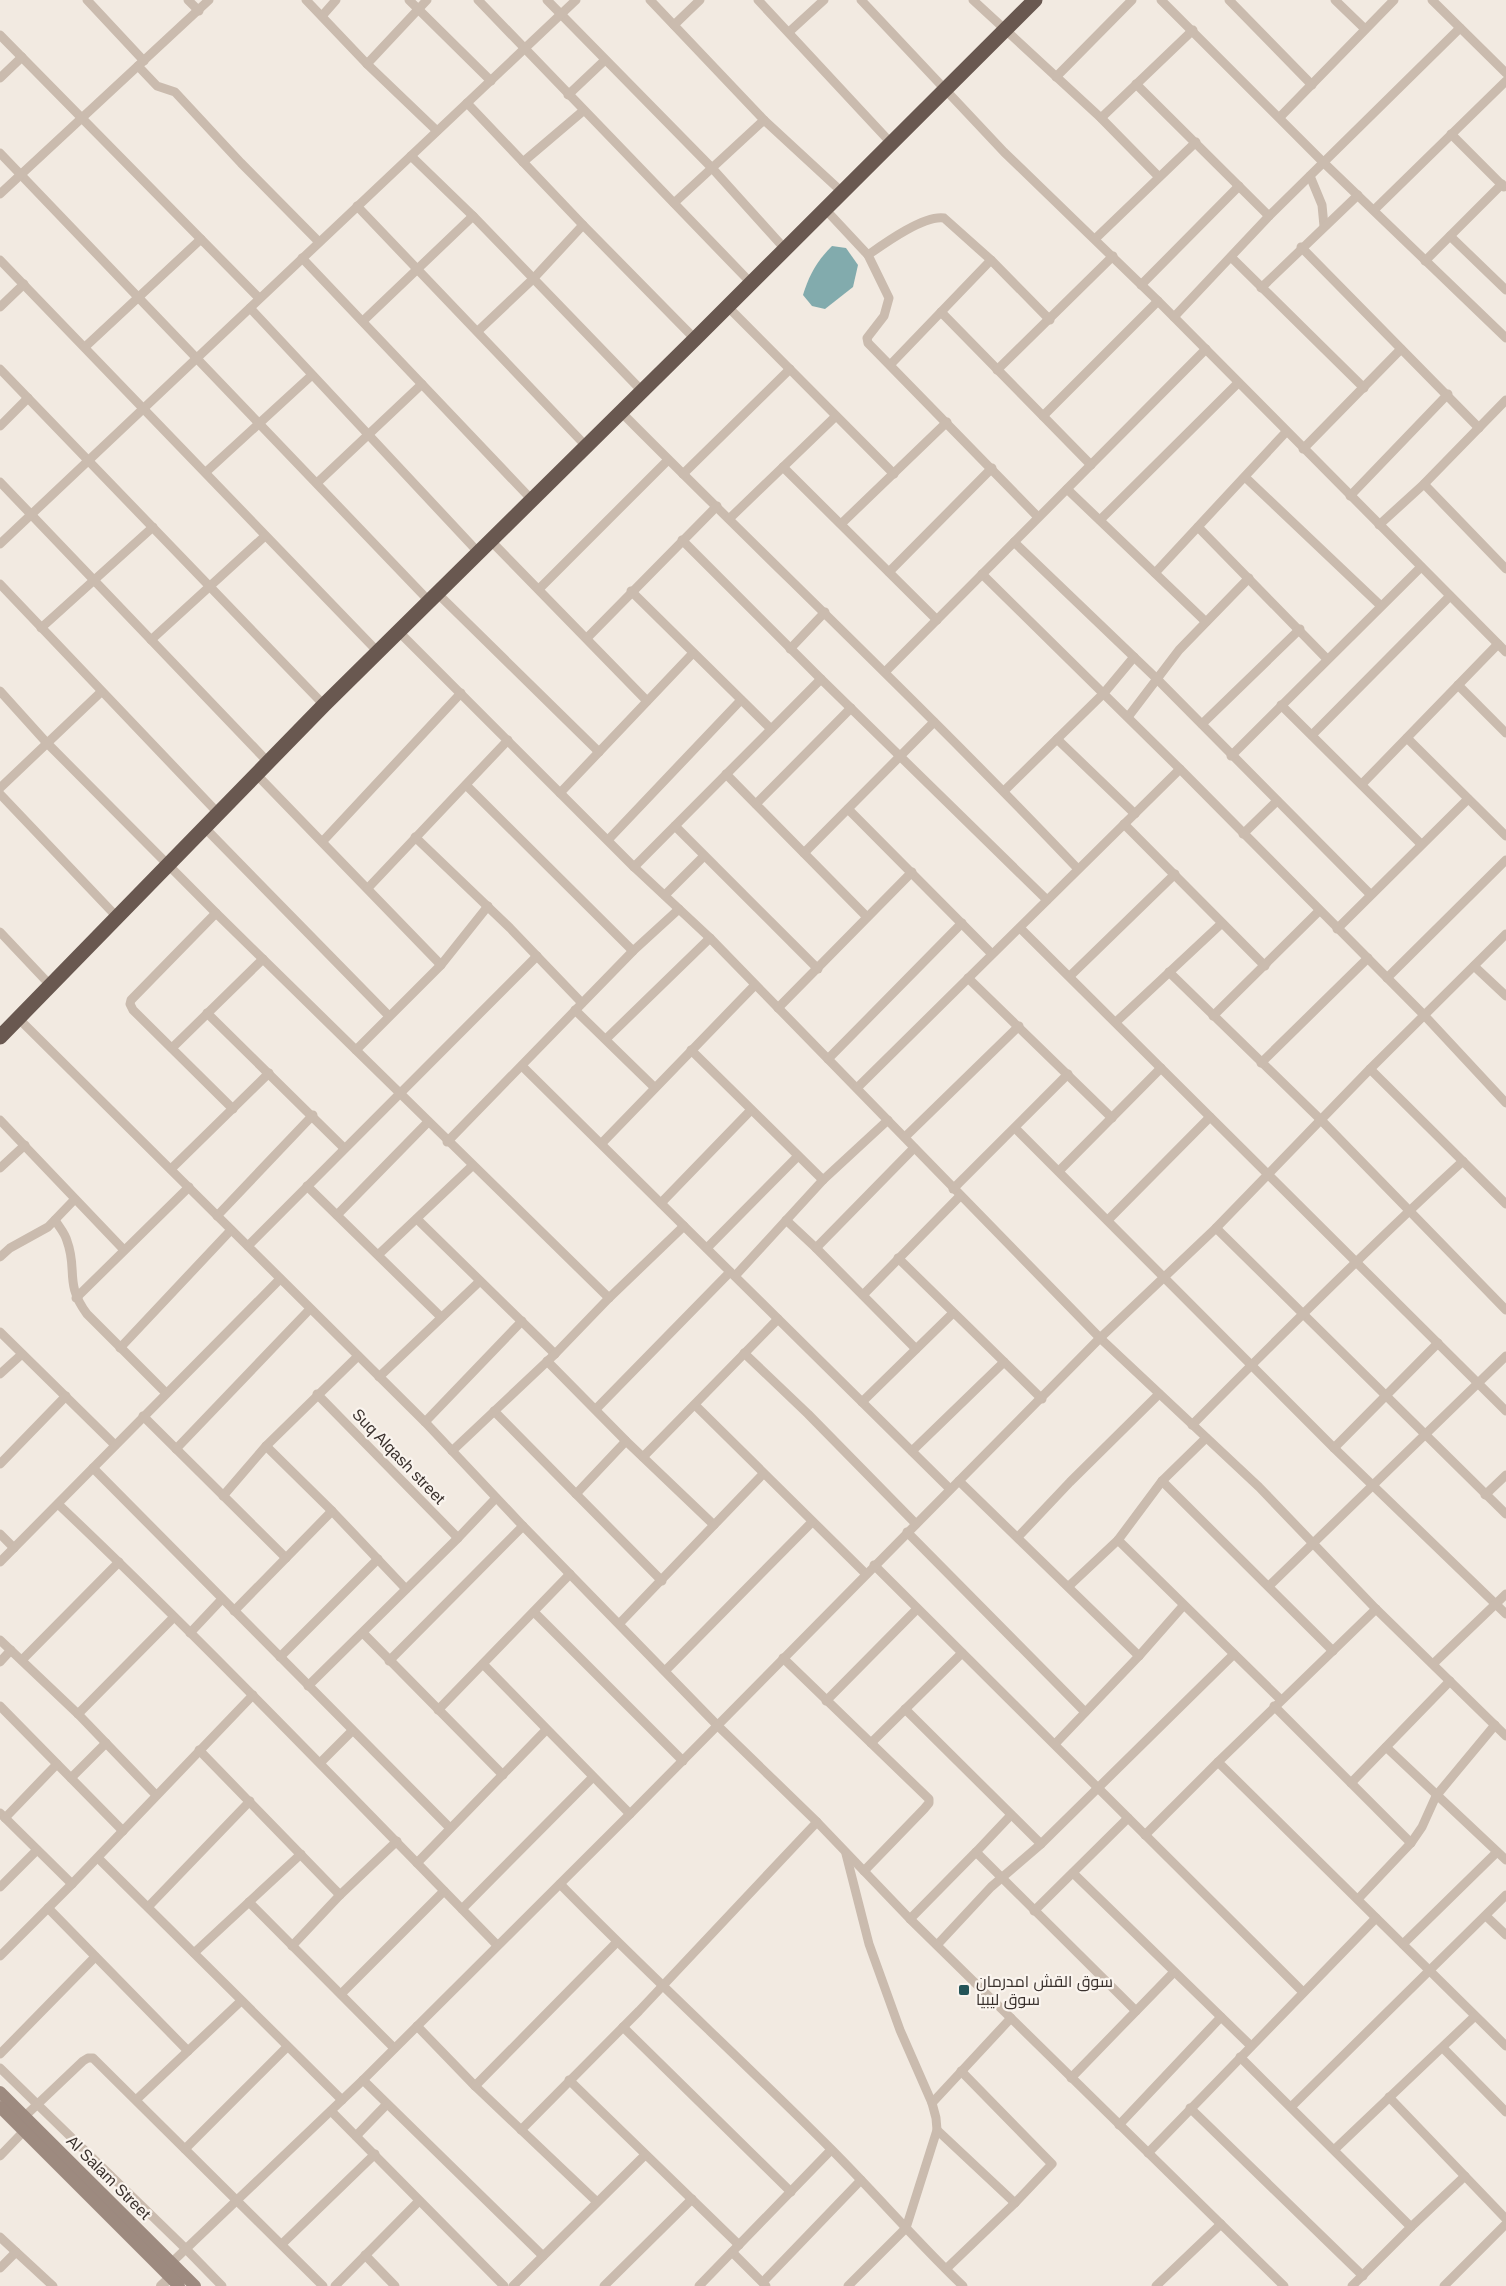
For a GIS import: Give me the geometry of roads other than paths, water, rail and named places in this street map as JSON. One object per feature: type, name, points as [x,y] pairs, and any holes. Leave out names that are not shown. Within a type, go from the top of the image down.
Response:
[{"type":"highway","points":[[0,1037],[324,705],[728,307],[1035,0]]},
{"type":"main road","name":"Al Salam Street","points":[[0,2092],[171,2275]]},
{"type":"main road","name":"Al Salam Street","points":[[0,2107],[171,2275],[195,2286]]},
{"type":"street","points":[[87,0],[141,63],[157,86],[175,92],[319,242]]},
{"type":"street","points":[[188,0],[199,11]]},
{"type":"street","points":[[0,194],[209,0]]},
{"type":"street","points":[[306,0],[437,131]]},
{"type":"street","points":[[322,16],[336,0]]},
{"type":"street","points":[[409,0],[490,81]]},
{"type":"street","points":[[368,64],[417,8],[427,0]]},
{"type":"street","points":[[478,0],[751,283]]},
{"type":"street","points":[[547,0],[712,168],[785,249]]},
{"type":"street","points":[[0,544],[576,0]]},
{"type":"street","points":[[650,0],[765,120],[842,192]]},
{"type":"street","points":[[674,25],[700,0]]},
{"type":"street","points":[[758,0],[891,142]]},
{"type":"street","points":[[789,32],[824,0]]},
{"type":"street","points":[[861,0],[947,88],[1004,152],[1113,256],[1302,449],[1506,652]]},
{"type":"street","points":[[973,0],[1101,118],[1159,177]]},
{"type":"street","points":[[1056,78],[1132,0]]},
{"type":"street","points":[[1161,0],[1323,162],[1506,338]]},
{"type":"street","points":[[1229,0],[1312,85]]},
{"type":"street","points":[[1335,0],[1365,29]]},
{"type":"street","points":[[1280,117],[1394,0]]},
{"type":"street","points":[[1374,210],[1506,80],[1432,0]]},
{"type":"street","points":[[1174,317],[1269,216],[1460,28]]},
{"type":"street","points":[[1101,118],[1193,30]]},
{"type":"street","points":[[0,34],[260,298]]},
{"type":"street","points":[[0,78],[22,57]]},
{"type":"street","points":[[568,95],[605,60]]},
{"type":"street","points":[[1136,84],[1269,216]]},
{"type":"street","points":[[467,103],[695,339]]},
{"type":"street","points":[[523,162],[583,111]]},
{"type":"street","points":[[674,203],[765,120]]},
{"type":"street","points":[[1425,261],[1504,186],[1452,134]]},
{"type":"street","points":[[1095,239],[1196,142]]},
{"type":"street","points":[[0,153],[317,483],[433,597],[599,752]]},
{"type":"street","points":[[411,156],[473,216],[642,391]]},
{"type":"street","points":[[1310,176],[1322,205],[1324,226]]},
{"type":"street","points":[[1142,285],[1239,186]]},
{"type":"street","points":[[1261,288],[1301,247],[1358,195]]},
{"type":"street","points":[[357,206],[586,446]]},
{"type":"street","points":[[825,209],[868,255],[889,298],[884,316],[866,340],[1038,517]]},
{"type":"street","points":[[363,321],[473,216]]},
{"type":"street","points":[[868,255],[901,234],[940,217],[949,220],[1050,320]]},
{"type":"street","points":[[478,331],[533,279],[583,225]]},
{"type":"street","points":[[1450,236],[1506,290]]},
{"type":"street","points":[[85,347],[201,239]]},
{"type":"street","points":[[1301,247],[1479,428]]},
{"type":"street","points":[[997,370],[1113,256]]},
{"type":"street","points":[[1231,257],[1364,388]]},
{"type":"street","points":[[302,258],[532,500]]},
{"type":"street","points":[[0,260],[378,652]]},
{"type":"street","points":[[890,366],[991,260]]},
{"type":"street","points":[[0,307],[24,284]]},
{"type":"street","points":[[1043,416],[1158,301]]},
{"type":"street","points":[[728,307],[894,474]]},
{"type":"street","points":[[250,308],[478,552]]},
{"type":"street","points":[[941,312],[1091,465]]},
{"type":"street","points":[[1302,449],[1401,349]]},
{"type":"street","points":[[885,672],[1206,350]]},
{"type":"street","points":[[0,369],[324,705]]},
{"type":"street","points":[[683,474],[790,369]]},
{"type":"street","points":[[206,472],[312,375]]},
{"type":"street","points":[[1100,520],[1238,383]]},
{"type":"street","points":[[317,483],[422,384]]},
{"type":"street","points":[[1350,496],[1448,394]]},
{"type":"street","points":[[0,426],[28,398]]},
{"type":"street","points":[[1379,525],[1424,484],[1506,400]]},
{"type":"street","points":[[621,412],[825,612],[1004,791],[1078,869]]},
{"type":"street","points":[[729,519],[836,416]]},
{"type":"street","points":[[841,524],[947,422]]},
{"type":"street","points":[[1155,573],[1286,432]]},
{"type":"street","points":[[539,589],[668,460]]},
{"type":"street","points":[[783,467],[937,620]]},
{"type":"street","points":[[889,572],[992,468]]},
{"type":"street","points":[[1245,477],[1381,606]]},
{"type":"street","points":[[0,482],[268,762]]},
{"type":"street","points":[[1424,484],[1506,569]]},
{"type":"street","points":[[1067,489],[1206,622]]},
{"type":"street","points":[[586,638],[717,506]]},
{"type":"street","points":[[41,628],[153,527]]},
{"type":"street","points":[[1198,527],[1327,659]]},
{"type":"street","points":[[151,640],[265,536]]},
{"type":"street","points":[[490,540],[647,701]]},
{"type":"street","points":[[682,540],[820,679],[1047,900]]},
{"type":"street","points":[[1014,542],[1157,679],[1370,894]]},
{"type":"street","points":[[1231,756],[1421,567]]},
{"type":"street","points":[[982,574],[1388,978],[1506,1103]]},
{"type":"street","points":[[1128,717],[1179,650],[1249,578]]},
{"type":"street","points":[[0,584],[218,813]]},
{"type":"street","points":[[631,591],[771,729]]},
{"type":"street","points":[[1312,735],[1450,596]]},
{"type":"street","points":[[790,649],[825,612]]},
{"type":"street","points":[[1202,724],[1300,630]]},
{"type":"street","points":[[398,631],[634,867],[710,938],[1100,1338],[1314,1543],[1376,1609],[1506,1736]]},
{"type":"street","points":[[1362,784],[1498,644]]},
{"type":"street","points":[[560,793],[693,653]]},
{"type":"street","points":[[1004,791],[1104,693],[1134,657]]},
{"type":"street","points":[[634,867],[820,679]]},
{"type":"street","points":[[1458,685],[1506,733]]},
{"type":"street","points":[[0,692],[46,742],[169,863],[216,914],[609,1298]]},
{"type":"street","points":[[0,788],[101,692]]},
{"type":"street","points":[[322,842],[461,693]]},
{"type":"street","points":[[608,840],[741,700]]},
{"type":"street","points":[[1281,705],[1421,844]]},
{"type":"street","points":[[756,804],[851,708]]},
{"type":"street","points":[[804,853],[934,722]]},
{"type":"street","points":[[1407,738],[1506,836]]},
{"type":"street","points":[[1057,739],[1135,814]]},
{"type":"street","points":[[368,888],[508,740]]},
{"type":"street","points":[[857,1088],[1180,769]]},
{"type":"street","points":[[256,774],[441,965]]},
{"type":"street","points":[[726,774],[867,917]]},
{"type":"street","points":[[466,785],[633,951]]},
{"type":"street","points":[[0,794],[117,917]]},
{"type":"street","points":[[1337,929],[1468,800]]},
{"type":"street","points":[[1243,834],[1277,801]]},
{"type":"street","points":[[848,809],[992,954]]},
{"type":"street","points":[[1124,824],[1265,966]]},
{"type":"street","points":[[675,826],[818,969]]},
{"type":"street","points":[[204,827],[389,1016]]},
{"type":"street","points":[[415,837],[537,956],[606,1039],[654,1087]]},
{"type":"street","points":[[665,895],[704,856]]},
{"type":"street","points":[[1388,978],[1506,860]]},
{"type":"street","points":[[778,1008],[912,872]]},
{"type":"street","points":[[1070,976],[1175,874]]},
{"type":"street","points":[[356,1050],[441,965],[488,906]]},
{"type":"street","points":[[447,1142],[633,951],[679,909]]},
{"type":"street","points":[[1213,1016],[1319,911]]},
{"type":"street","points":[[216,914],[131,999],[130,1004],[133,1010],[233,1109]]},
{"type":"street","points":[[828,1059],[962,923]]},
{"type":"street","points":[[1116,1022],[1222,923]]},
{"type":"street","points":[[1020,928],[1506,1411]]},
{"type":"street","points":[[0,932],[51,986]]},
{"type":"street","points":[[171,2275],[186,2248],[363,2080],[560,1884],[1100,1338],[1216,1228],[1370,1069],[1506,934]]},
{"type":"street","points":[[606,1039],[710,938]]},
{"type":"street","points":[[248,1246],[537,956]]},
{"type":"street","points":[[1261,1063],[1368,958]]},
{"type":"street","points":[[172,1048],[263,959]]},
{"type":"street","points":[[1474,966],[1506,996]]},
{"type":"street","points":[[1169,972],[1321,1120],[1506,1310]]},
{"type":"street","points":[[968,978],[1112,1118]]},
{"type":"street","points":[[602,1143],[755,984]]},
{"type":"street","points":[[207,1013],[344,1148]]},
{"type":"street","points":[[20,1018],[425,1422],[664,1671],[817,1822],[910,1919],[1284,2286]]},
{"type":"street","points":[[905,1137],[1019,1026]]},
{"type":"street","points":[[691,1050],[823,1180]]},
{"type":"street","points":[[522,1066],[950,1489]]},
{"type":"street","points":[[1059,1170],[1161,1068]]},
{"type":"street","points":[[1370,1069],[1506,1204]]},
{"type":"street","points":[[171,1169],[269,1073]]},
{"type":"street","points":[[863,1295],[1015,1128],[1068,1074]]},
{"type":"street","points":[[661,1203],[751,1110]]},
{"type":"street","points":[[218,1216],[313,1115]]},
{"type":"street","points":[[1108,1220],[1210,1118]]},
{"type":"street","points":[[0,1120],[124,1250]]},
{"type":"street","points":[[596,1409],[733,1274],[823,1180],[888,1120]]},
{"type":"street","points":[[338,1215],[428,1122]]},
{"type":"street","points":[[1015,1128],[1059,1170],[1163,1279],[1372,1486],[1506,1614]]},
{"type":"street","points":[[0,1168],[25,1145]]},
{"type":"street","points":[[816,1248],[914,1148]]},
{"type":"street","points":[[707,1248],[798,1156]]},
{"type":"street","points":[[1192,1425],[1302,1313],[1463,1161]]},
{"type":"street","points":[[378,1255],[472,1166]]},
{"type":"street","points":[[307,1186],[441,1317]]},
{"type":"street","points":[[76,1298],[189,1187]]},
{"type":"street","points":[[0,1257],[10,1248],[40,1232],[74,1200]]},
{"type":"street","points":[[417,1219],[522,1321],[626,1441],[714,1525]]},
{"type":"street","points":[[55,1220],[68,1241],[73,1290],[76,1298],[87,1314],[166,1393]]},
{"type":"street","points":[[786,1220],[916,1349]]},
{"type":"street","points":[[452,1451],[684,1226]]},
{"type":"street","points":[[1216,1228],[1506,1514]]},
{"type":"street","points":[[120,1348],[231,1230]]},
{"type":"street","points":[[898,1258],[1042,1399]]},
{"type":"street","points":[[0,1562],[280,1279]]},
{"type":"street","points":[[380,1377],[480,1281]]},
{"type":"street","points":[[176,1449],[310,1309]]},
{"type":"street","points":[[862,1402],[953,1313]]},
{"type":"street","points":[[643,1457],[778,1319]]},
{"type":"street","points":[[425,1422],[522,1321]]},
{"type":"street","points":[[0,1332],[115,1445]]},
{"type":"street","points":[[1334,1448],[1438,1343]]},
{"type":"street","points":[[744,1353],[808,1414],[916,1524]]},
{"type":"street","points":[[0,1374],[22,1354]]},
{"type":"street","points":[[224,1496],[266,1446],[358,1356]]},
{"type":"street","points":[[1269,1586],[1425,1432],[1506,1356]]},
{"type":"street","points":[[912,1451],[1004,1362]]},
{"type":"street","name":"Suq Alqash street","points":[[317,1394],[458,1538]]},
{"type":"street","points":[[1018,1537],[1159,1394]]},
{"type":"street","points":[[0,1464],[66,1396]]},
{"type":"street","points":[[694,1405],[866,1574]]},
{"type":"street","points":[[494,1411],[662,1581]]},
{"type":"street","points":[[143,1416],[286,1558]]},
{"type":"street","points":[[1069,1586],[1118,1540],[1162,1481],[1206,1438]]},
{"type":"street","points":[[576,1494],[626,1441]]},
{"type":"street","points":[[266,1446],[406,1589]]},
{"type":"street","points":[[93,1468],[449,1827]]},
{"type":"street","points":[[620,1623],[763,1474]]},
{"type":"street","points":[[1485,1495],[1506,1474]]},
{"type":"street","points":[[958,1481],[1139,1656]]},
{"type":"street","points":[[1162,1481],[1332,1651]]},
{"type":"street","points":[[308,1686],[496,1498]]},
{"type":"street","points":[[58,1504],[321,1762],[497,1945]]},
{"type":"street","points":[[234,1611],[332,1511]]},
{"type":"street","points":[[664,1671],[812,1522]]},
{"type":"street","points":[[389,1661],[523,1526]]},
{"type":"street","points":[[907,1532],[1085,1712]]},
{"type":"street","points":[[0,1534],[14,1548]]},
{"type":"street","points":[[1118,1540],[1234,1654],[1351,1783],[1412,1843]]},
{"type":"street","points":[[280,1657],[378,1559]]},
{"type":"street","points":[[22,1660],[119,1562]]},
{"type":"street","points":[[874,1565],[1303,1992]]},
{"type":"street","points":[[438,1710],[570,1574]]},
{"type":"street","points":[[1433,1664],[1506,1594]]},
{"type":"street","points":[[190,1633],[222,1599]]},
{"type":"street","points":[[1055,1744],[1183,1606]]},
{"type":"street","points":[[826,1701],[917,1609]]},
{"type":"street","points":[[1145,1835],[1277,1703],[1376,1609]]},
{"type":"street","points":[[534,1612],[683,1761]]},
{"type":"street","points":[[78,1714],[173,1618]]},
{"type":"street","points":[[363,1633],[503,1775]]},
{"type":"street","points":[[0,1640],[78,1714],[156,1795]]},
{"type":"street","points":[[0,1662],[11,1650]]},
{"type":"street","points":[[871,1743],[962,1653]]},
{"type":"street","points":[[938,1945],[1000,1878],[1041,1844],[1234,1654]]},
{"type":"street","points":[[783,1658],[929,1801],[864,1871]]},
{"type":"street","points":[[483,1664],[630,1814]]},
{"type":"street","points":[[1351,1783],[1450,1681]]},
{"type":"street","points":[[0,1956],[98,1858],[253,1695]]},
{"type":"street","points":[[0,1706],[123,1832]]},
{"type":"street","points":[[905,1709],[1041,1844]]},
{"type":"street","points":[[1358,1899],[1412,1843],[1437,1797],[1495,1725]]},
{"type":"street","points":[[417,1863],[449,1827],[546,1730]]},
{"type":"street","points":[[321,1762],[352,1731]]},
{"type":"street","points":[[71,1779],[106,1743]]},
{"type":"street","points":[[1386,1747],[1506,1860]]},
{"type":"street","points":[[199,1750],[340,1895]]},
{"type":"street","points":[[1218,1762],[1506,2046]]},
{"type":"street","points":[[57,1764],[3,1815],[72,1884]]},
{"type":"street","points":[[462,1909],[593,1777]]},
{"type":"street","points":[[148,1907],[250,1801]]},
{"type":"street","points":[[910,1919],[1011,1815]]},
{"type":"street","points":[[1034,1911],[1128,1818]]},
{"type":"street","points":[[521,2130],[623,2027],[817,1822]]},
{"type":"street","points":[[292,1946],[340,1895],[397,1841]]},
{"type":"street","points":[[0,1887],[37,1850]]},
{"type":"street","points":[[846,1852],[862,1918],[882,1982],[932,2103],[937,2130],[906,2228],[848,2286]]},
{"type":"street","points":[[976,1852],[1136,2012]]},
{"type":"street","points":[[1403,1944],[1497,1852]]},
{"type":"street","points":[[194,1953],[301,1854]]},
{"type":"street","points":[[98,1858],[342,2100]]},
{"type":"street","points":[[1073,1873],[1251,2046]]},
{"type":"street","points":[[560,1884],[831,2150],[963,2286]]},
{"type":"street","points":[[342,1994],[444,1891]]},
{"type":"street","points":[[1291,2107],[1506,1895]]},
{"type":"street","points":[[249,1902],[394,2048]]},
{"type":"street","points":[[48,1908],[188,2051]]},
{"type":"street","points":[[1486,1916],[1506,1935]]},
{"type":"street","points":[[1148,2153],[1376,1918]]},
{"type":"street","points":[[475,2086],[617,1942]]},
{"type":"street","points":[[0,2054],[95,1957]]},
{"type":"street","points":[[1071,2078],[1174,1972]]},
{"type":"street","points":[[136,2100],[241,2001]]},
{"type":"street","points":[[1334,2150],[1475,2016]]},
{"type":"street","points":[[1119,2125],[1221,2017]]},
{"type":"street","points":[[932,2103],[1011,2018]]},
{"type":"street","points":[[417,2026],[475,2086],[596,2201]]},
{"type":"street","points":[[623,2027],[791,2192]]},
{"type":"street","points":[[185,2149],[287,2047]]},
{"type":"street","points":[[1443,2048],[1506,2112]]},
{"type":"street","points":[[1240,2057],[1410,2227]]},
{"type":"street","points":[[24,2117],[88,2058],[93,2058],[323,2286]]},
{"type":"street","points":[[0,2068],[186,2248],[222,2286]]},
{"type":"street","points":[[946,2269],[1051,2166],[1051,2162],[962,2071]]},
{"type":"street","points":[[363,2080],[543,2256]]},
{"type":"street","points":[[569,2080],[692,2199],[765,2284],[861,2180]]},
{"type":"street","points":[[1389,2097],[1506,2219]]},
{"type":"street","points":[[356,2136],[387,2104]]},
{"type":"street","points":[[1190,2108],[1363,2276]]},
{"type":"street","points":[[331,2111],[504,2286]]},
{"type":"street","points":[[937,2130],[1015,2203]]},
{"type":"street","points":[[0,2156],[24,2131]]},
{"type":"street","points":[[699,2286],[831,2150]]},
{"type":"street","points":[[282,2244],[375,2154]]},
{"type":"street","points":[[513,2286],[596,2201],[645,2155]]},
{"type":"street","points":[[1352,2286],[1410,2227],[1465,2176]]},
{"type":"street","points":[[604,2286],[692,2199]]},
{"type":"street","points":[[334,2286],[419,2201]]},
{"type":"street","points":[[1156,2286],[1221,2224]]},
{"type":"street","points":[[1444,2286],[1506,2224]]},
{"type":"street","points":[[0,2237],[53,2286]]},
{"type":"street","points":[[0,2268],[16,2252]]},
{"type":"street","points":[[365,2256],[395,2286]]},
{"type":"water","points":[[832,246],[846,248],[858,265],[853,287],[825,309],[812,306],[803,295],[814,269]]},
{"type":"place","name":"سوق القش امدرمان سوق ليبيا","points":[[964,1990]]}]
